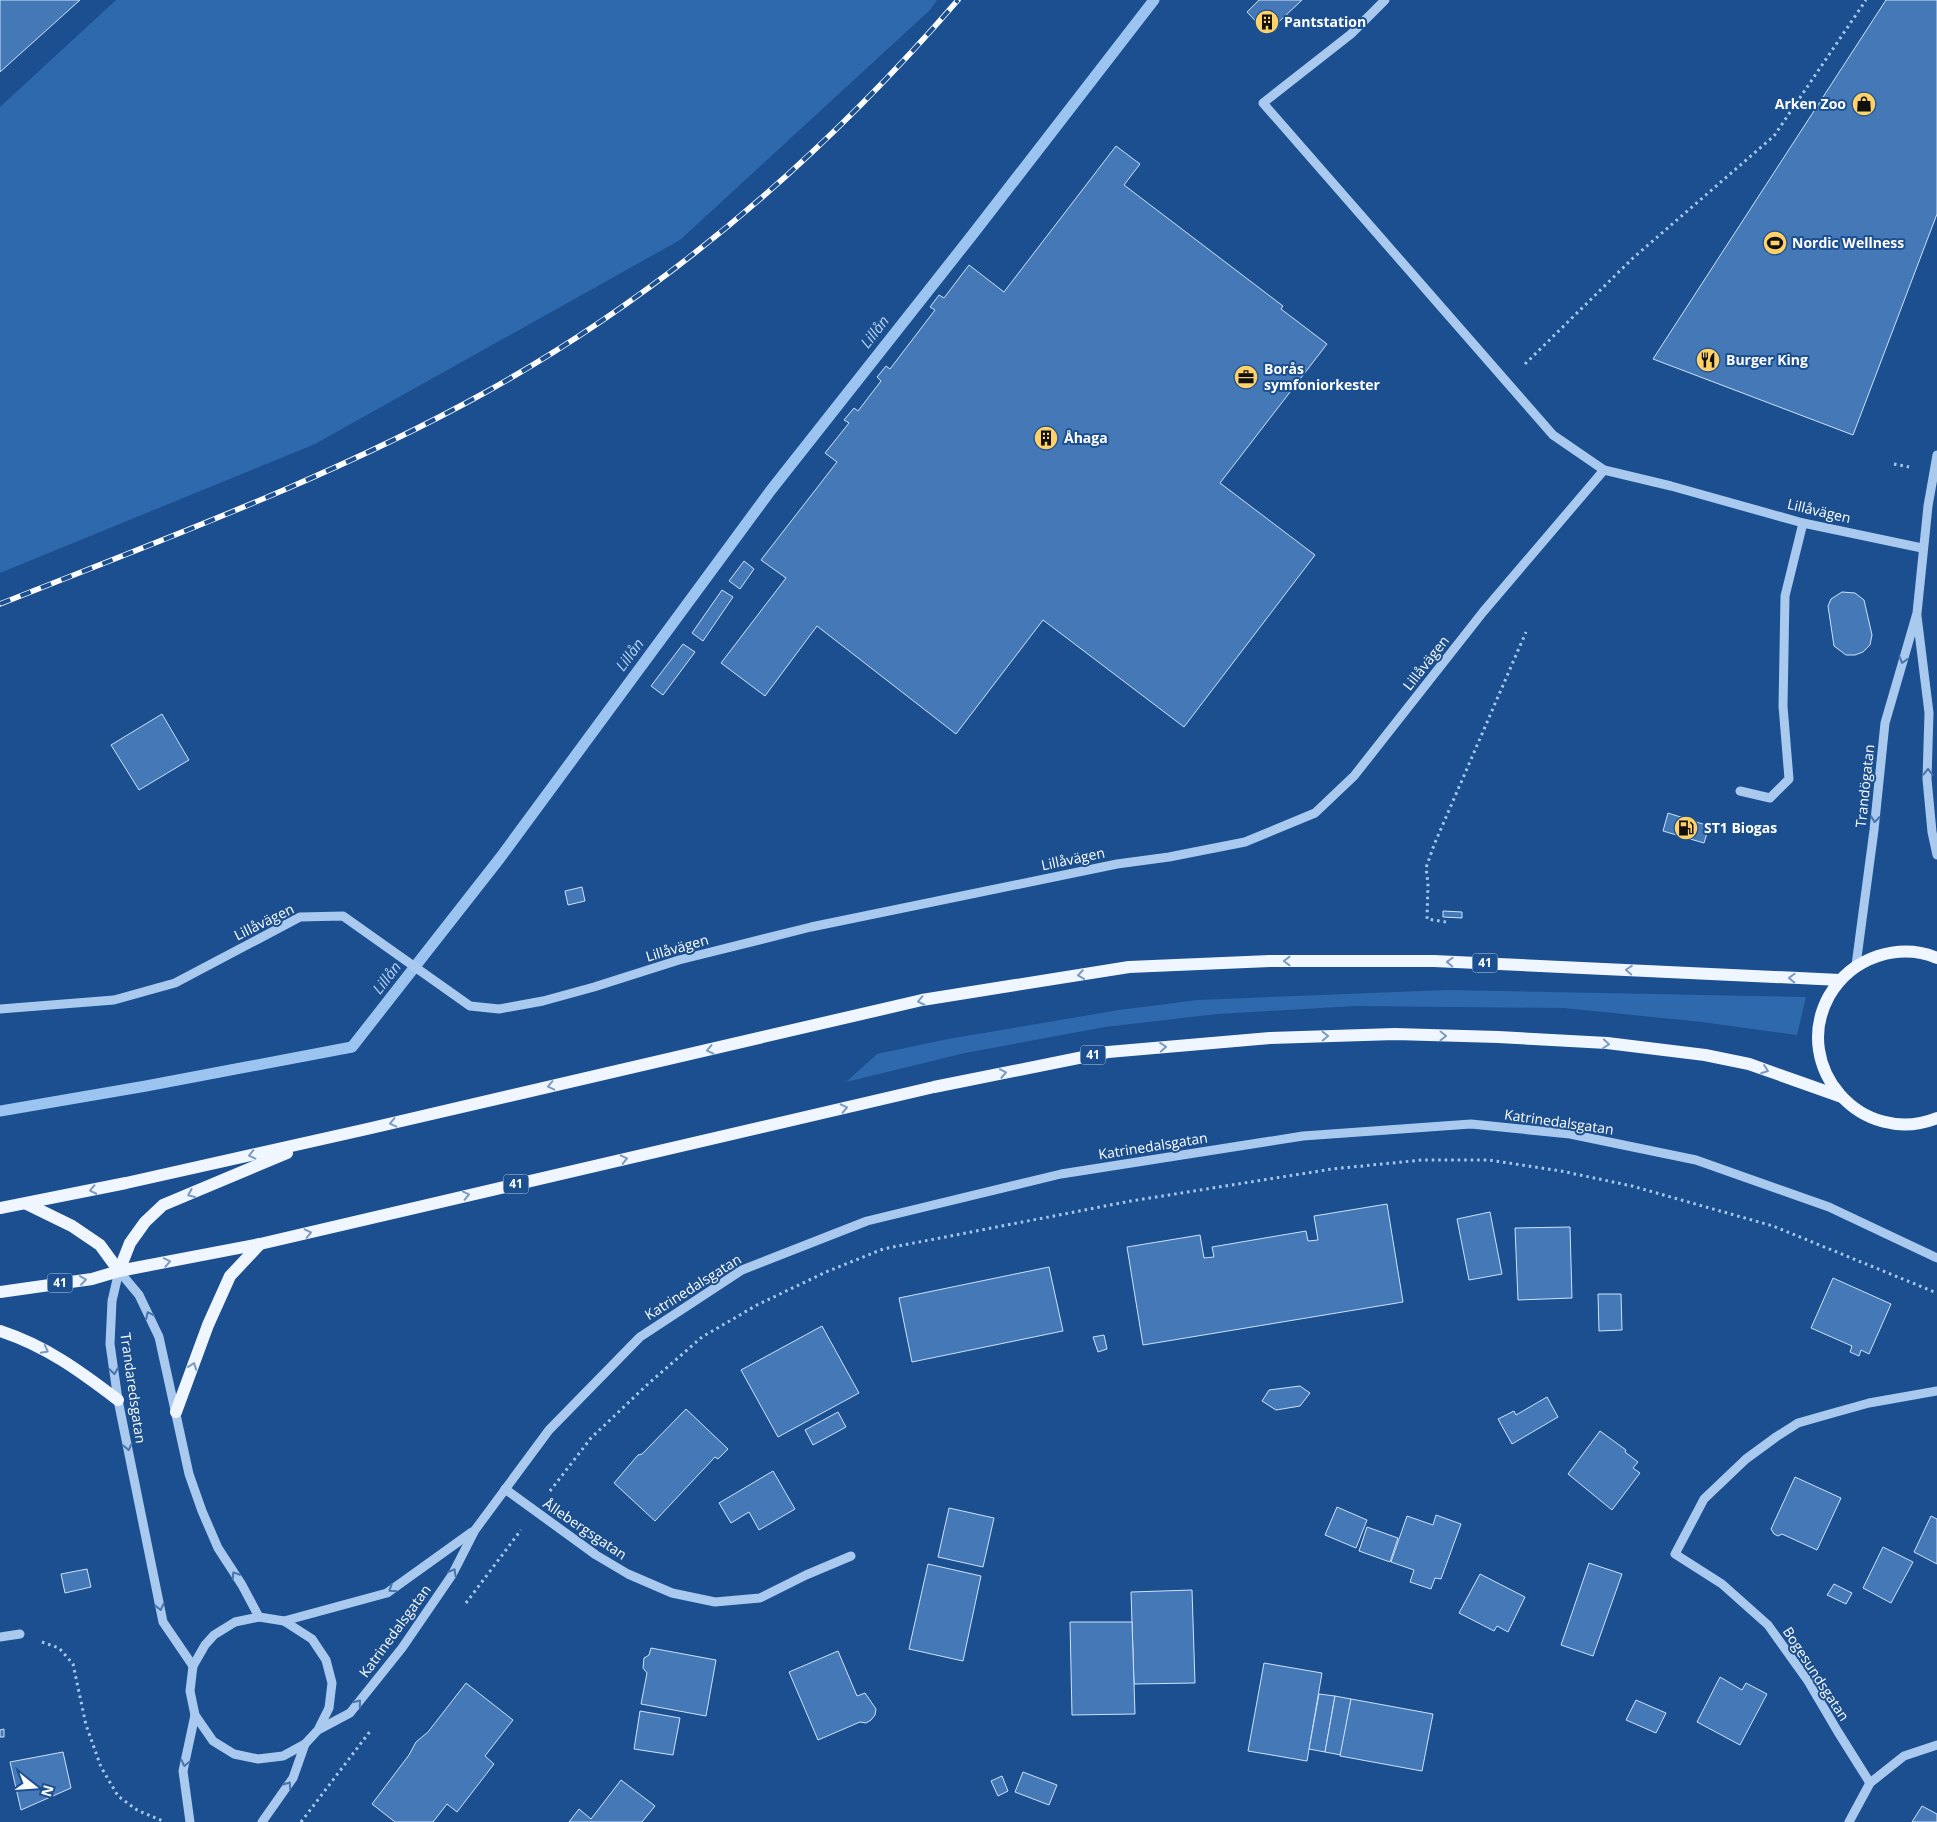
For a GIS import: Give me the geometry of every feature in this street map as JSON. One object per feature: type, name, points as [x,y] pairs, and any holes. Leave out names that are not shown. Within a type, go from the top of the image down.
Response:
[{"type":"main road","name":"41","points":[[1937,958],[1918,952],[1903,951],[1886,953],[1856,966],[1832,990],[1821,1014],[1818,1039],[1824,1070],[1834,1088],[1863,1114],[1889,1123],[1916,1123],[1937,1118]]},
{"type":"main road","name":"41","points":[[0,1208],[27,1204],[316,1140],[922,1000],[1130,967],[1270,961],[1434,961],[1740,977],[1840,980]]},
{"type":"main road","name":"41","points":[[0,1292],[92,1279],[119,1271],[260,1244],[934,1087],[1108,1052],[1270,1038],[1395,1034],[1587,1042],[1705,1055],[1749,1064],[1842,1097]]},
{"type":"main road","points":[[119,1271],[130,1243],[145,1222],[164,1205],[316,1140]]},
{"type":"main road","points":[[27,1204],[72,1226],[100,1245],[119,1271]]},
{"type":"main road","points":[[176,1412],[208,1325],[230,1276],[260,1244]]},
{"type":"main road","points":[[0,1331],[18,1337],[70,1364],[118,1400]]},
{"type":"street","points":[[1384,0],[1351,34],[1262,103],[1553,435],[1604,470]]},
{"type":"street","name":"Trandögatan","points":[[1937,455],[1922,548],[1917,613],[1929,714],[1927,779],[1937,855]]},
{"type":"street","name":"Lillåvägen","points":[[0,1009],[114,1000],[175,982],[300,917],[343,916],[470,1006],[499,1009],[543,1001],[679,960],[811,927],[1117,864],[1169,857],[1245,842],[1314,813],[1354,776],[1483,612],[1604,470],[1671,486],[1803,523],[1922,548]]},
{"type":"street","points":[[1740,791],[1770,798],[1789,779],[1783,706],[1786,596],[1803,523]]},
{"type":"street","name":"Trandögatan","points":[[1856,966],[1874,830],[1885,723],[1917,613]]},
{"type":"street","points":[[1929,714],[1937,722]]},
{"type":"street","name":"Katrinedalsgatan","points":[[318,1730],[350,1713],[397,1655],[452,1575],[475,1530],[549,1430],[640,1337],[742,1270],[866,1221],[1071,1172],[1302,1136],[1471,1124],[1570,1134],[1696,1160],[1829,1207],[1937,1258]]},
{"type":"street","points":[[119,1271],[139,1295],[160,1338],[189,1474],[202,1511],[218,1548],[259,1617]]},
{"type":"street","name":"Trandaredsgatan","points":[[119,1271],[112,1301],[110,1344],[118,1400],[163,1622],[194,1666]]},
{"type":"street","name":"Bogesundsgatan","points":[[1870,1783],[1808,1680],[1768,1625],[1722,1584],[1675,1554],[1704,1499],[1746,1459],[1798,1423],[1869,1403],[1937,1391]]},
{"type":"street","name":"Ållebergsgatan","points":[[505,1489],[596,1556],[628,1574],[672,1593],[715,1602],[760,1598],[806,1575],[852,1556]]},
{"type":"street","name":"Katrinedalsgatan","points":[[284,1621],[387,1593],[475,1530]]},
{"type":"street","points":[[259,1617],[284,1621],[312,1639],[326,1660],[332,1683],[329,1708],[318,1730],[305,1744],[283,1756],[258,1760],[234,1754],[213,1741],[195,1715],[190,1691],[194,1666],[205,1645],[214,1635],[235,1622],[259,1617]]},
{"type":"street","points":[[0,1637],[20,1634]]},
{"type":"street","points":[[190,1822],[183,1770],[195,1715]]},
{"type":"street","points":[[262,1822],[293,1778],[305,1744]]},
{"type":"street","points":[[1849,1822],[1870,1783],[1904,1756],[1937,1745]]},
{"type":"path","points":[[1530,372],[1524,365],[1633,258],[1774,136],[1866,0]]},
{"type":"path","points":[[1446,922],[1427,919],[1428,883],[1426,868],[1434,845],[1526,632]]},
{"type":"path","points":[[465,1605],[591,1438],[648,1384],[702,1337],[757,1304],[826,1272],[883,1249],[1131,1201],[1332,1169],[1422,1160],[1490,1160],[1570,1173],[1632,1186],[1773,1226],[1937,1294]]},
{"type":"path","points":[[20,1634],[59,1648],[73,1664],[86,1725],[101,1767],[118,1796],[137,1810],[166,1822]]},
{"type":"path","points":[[301,1822],[373,1728]]},
{"type":"shaded area","points":[[116,0],[937,0],[930,10],[680,240],[315,444],[0,573],[0,107]]},
{"type":"shaded area","points":[[1447,990],[1806,997],[1797,1035],[1702,1022],[1564,1008],[1355,1006],[1217,1014],[1105,1027],[965,1053],[846,1082],[877,1054],[948,1039],[1119,1010],[1198,1000]]},
{"type":"building","points":[[0,0],[80,0],[0,72]]},
{"type":"building","name":"Pantstation","points":[[1259,0],[1302,0],[1267,33],[1247,12]]},
{"type":"building","points":[[1886,0],[1937,0],[1937,214],[1853,435],[1653,359]]},
{"type":"building","name":"Åhaga","points":[[1116,146],[1140,164],[1124,185],[1283,306],[1281,309],[1327,344],[1220,483],[1315,555],[1184,727],[1043,620],[956,734],[817,626],[765,696],[721,663],[786,578],[761,560],[837,462],[825,453],[849,423],[844,420],[854,408],[858,411],[881,381],[877,377],[886,366],[890,369],[935,310],[930,307],[939,295],[944,298],[969,265],[1004,292]]},
{"type":"building","points":[[744,561],[754,569],[740,589],[729,581]]},
{"type":"building","points":[[722,590],[733,597],[703,641],[692,633]]},
{"type":"building","points":[[1842,592],[1855,593],[1864,600],[1872,635],[1870,645],[1863,652],[1855,655],[1846,655],[1834,646],[1828,606],[1831,599]]},
{"type":"building","points":[[683,644],[695,652],[663,695],[651,686]]},
{"type":"building","points":[[162,714],[189,760],[139,790],[111,745]]},
{"type":"building","points":[[1668,813],[1709,826],[1704,843],[1663,831]]},
{"type":"building","points":[[582,887],[585,901],[568,905],[565,891]]},
{"type":"building","points":[[1443,911],[1462,912],[1462,918],[1443,917]]},
{"type":"building","points":[[1387,1204],[1403,1302],[1143,1345],[1127,1247],[1200,1235],[1204,1258],[1214,1257],[1212,1247],[1306,1231],[1308,1241],[1318,1240],[1314,1216]]},
{"type":"building","points":[[1490,1212],[1502,1274],[1469,1280],[1457,1219]]},
{"type":"building","points":[[1570,1227],[1572,1298],[1518,1300],[1515,1228]]},
{"type":"building","points":[[1049,1267],[1063,1331],[912,1362],[899,1298]]},
{"type":"building","points":[[1833,1278],[1891,1304],[1869,1354],[1861,1350],[1859,1356],[1850,1352],[1852,1346],[1811,1328]]},
{"type":"building","points":[[1598,1294],[1621,1294],[1622,1330],[1599,1331]]},
{"type":"building","points":[[822,1326],[859,1393],[778,1437],[741,1370]]},
{"type":"building","points":[[1104,1335],[1107,1349],[1098,1352],[1093,1337]]},
{"type":"building","points":[[1300,1386],[1310,1393],[1300,1406],[1276,1410],[1262,1401],[1269,1390]]},
{"type":"building","points":[[1547,1397],[1558,1417],[1512,1444],[1498,1419],[1514,1411],[1516,1415]]},
{"type":"building","points":[[686,1409],[728,1449],[718,1459],[715,1457],[655,1521],[614,1483],[638,1455],[642,1454]]},
{"type":"building","points":[[838,1412],[846,1427],[813,1445],[805,1430]]},
{"type":"building","points":[[1600,1431],[1626,1450],[1625,1452],[1638,1462],[1633,1468],[1640,1473],[1612,1510],[1568,1474]]},
{"type":"building","points":[[773,1471],[795,1509],[759,1530],[749,1512],[731,1523],[719,1503]]},
{"type":"building","points":[[1795,1477],[1841,1498],[1817,1550],[1782,1534],[1778,1536],[1771,1529]]},
{"type":"building","points":[[1337,1507],[1367,1520],[1356,1548],[1325,1535]]},
{"type":"building","points":[[949,1508],[994,1518],[983,1567],[938,1557]]},
{"type":"building","points":[[1436,1515],[1461,1524],[1441,1579],[1435,1578],[1431,1589],[1410,1582],[1414,1570],[1391,1562],[1407,1516],[1433,1525]]},
{"type":"building","points":[[1931,1516],[1937,1519],[1937,1564],[1914,1552]]},
{"type":"building","points":[[1367,1527],[1398,1538],[1390,1562],[1359,1551]]},
{"type":"building","points":[[1883,1547],[1913,1562],[1891,1603],[1863,1588]]},
{"type":"building","points":[[1589,1563],[1622,1574],[1593,1656],[1561,1645]]},
{"type":"building","points":[[928,1564],[981,1576],[963,1661],[909,1649]]},
{"type":"building","points":[[87,1569],[91,1587],[65,1593],[61,1574]]},
{"type":"building","points":[[1480,1574],[1525,1597],[1508,1632],[1497,1626],[1494,1631],[1459,1613]]},
{"type":"building","points":[[1834,1584],[1852,1593],[1846,1604],[1827,1595]]},
{"type":"building","points":[[1192,1590],[1195,1683],[1134,1684],[1131,1592]]},
{"type":"building","points":[[1070,1622],[1132,1622],[1135,1714],[1072,1715]]},
{"type":"building","points":[[651,1648],[716,1660],[706,1716],[641,1704],[647,1673],[643,1668],[644,1658],[649,1655]]},
{"type":"building","points":[[838,1651],[857,1696],[865,1693],[876,1709],[875,1715],[866,1723],[860,1722],[818,1740],[789,1672]]},
{"type":"building","points":[[1264,1663],[1322,1673],[1307,1761],[1248,1751]]},
{"type":"building","points":[[1720,1677],[1742,1690],[1746,1683],[1767,1694],[1740,1745],[1697,1722]]},
{"type":"building","points":[[466,1683],[513,1720],[485,1756],[494,1764],[457,1812],[447,1804],[433,1822],[395,1822],[372,1804],[409,1755],[416,1742],[428,1732]]},
{"type":"building","points":[[1319,1694],[1335,1696],[1325,1752],[1309,1749]]},
{"type":"building","points":[[1335,1696],[1351,1699],[1341,1755],[1325,1752]]},
{"type":"building","points":[[1351,1699],[1433,1714],[1422,1771],[1340,1756]]},
{"type":"building","points":[[1636,1700],[1666,1713],[1656,1733],[1626,1720]]},
{"type":"building","points":[[640,1711],[680,1718],[673,1755],[634,1749]]},
{"type":"building","points":[[4,1729],[4,1737],[0,1737],[0,1730]]},
{"type":"building","points":[[63,1752],[71,1788],[21,1810],[10,1762]]},
{"type":"building","points":[[1023,1772],[1057,1785],[1049,1805],[1015,1792]]},
{"type":"building","points":[[1002,1776],[1008,1791],[998,1796],[991,1781]]},
{"type":"building","points":[[621,1780],[655,1806],[642,1822],[569,1822],[579,1809],[591,1819]]},
{"type":"building","points":[[1922,1806],[1937,1814],[1937,1822],[1912,1822]]},
{"type":"waterway","name":"Lillån","points":[[0,1111],[146,1086],[352,1047],[500,858],[771,490],[1154,0]]},
{"type":"railway","points":[[0,604],[185,531],[307,480],[427,423],[486,392],[552,353],[617,310],[679,265],[739,217],[853,113],[958,0]]},
{"type":"place","name":"Pantstation","points":[[1267,22]]},
{"type":"place","name":"Arken Zoo","points":[[1864,104]]},
{"type":"place","name":"Nordic Wellness","points":[[1775,243]]},
{"type":"place","name":"Burger King","points":[[1708,360]]},
{"type":"place","name":"Borås symfoniorkester","points":[[1246,377]]},
{"type":"place","name":"Åhaga","points":[[1046,438]]},
{"type":"place","name":"ST1 Biogas","points":[[1686,828]]}]
